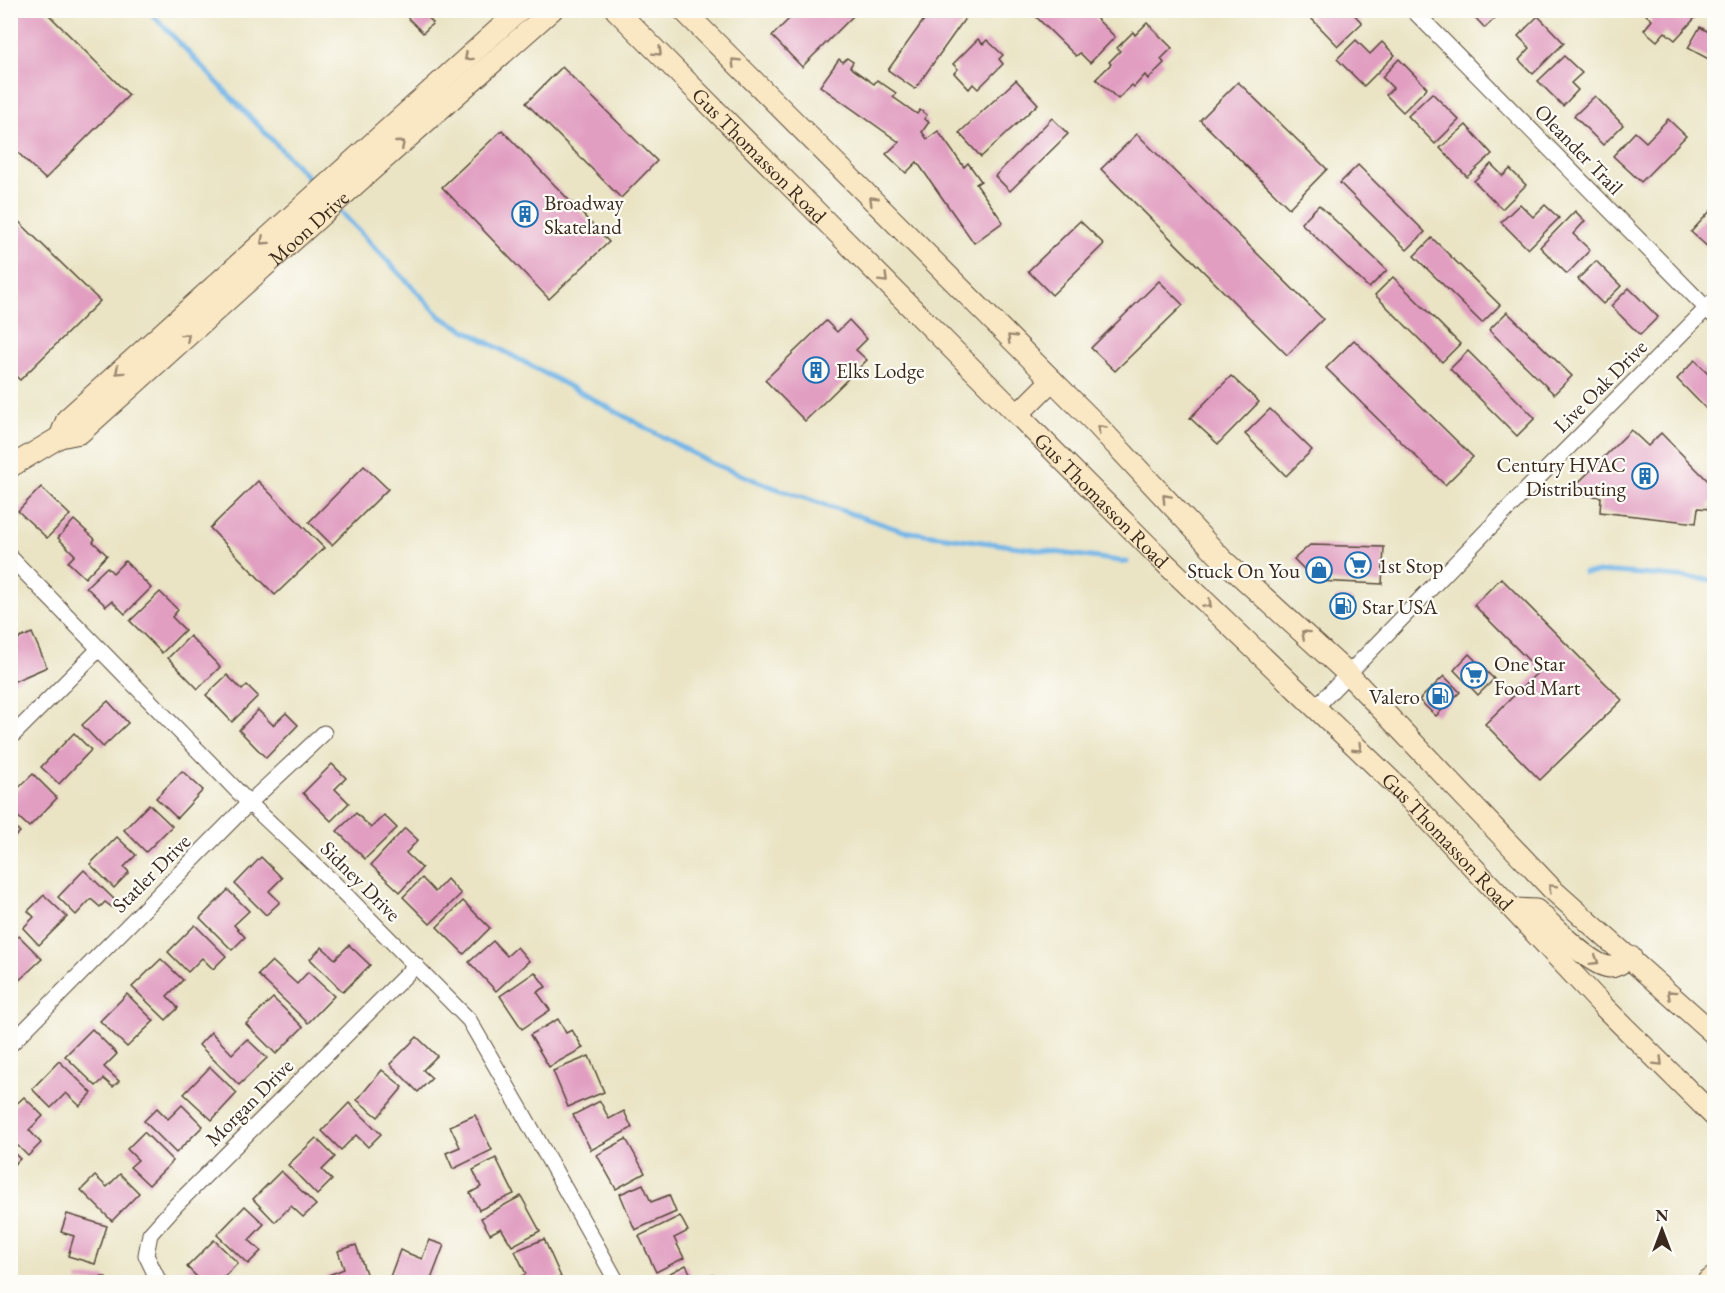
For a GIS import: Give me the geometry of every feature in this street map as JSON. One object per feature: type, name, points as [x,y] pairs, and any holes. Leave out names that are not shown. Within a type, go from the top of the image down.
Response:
[{"type":"main road","name":"Moon Drive","points":[[350,176],[520,10]]},
{"type":"main road","name":"Moon Drive","points":[[10,467],[60,437],[67,418],[350,176],[552,10]]},
{"type":"main road","name":"Gus Thomasson Road","points":[[616,10],[1163,561],[1401,790],[1617,1020],[1714,1116]]},
{"type":"main road","name":"Gus Thomasson Road","points":[[683,10],[1113,441],[1222,559],[1348,674],[1554,891],[1714,1034]]},
{"type":"main road","points":[[1018,414],[1052,380]]},
{"type":"main road","points":[[1514,909],[1536,910],[1602,966],[1613,967],[1630,957]]},
{"type":"main road","points":[[1707,1282],[1714,1277]]},
{"type":"street","name":"Oleander Trail","points":[[1413,10],[1712,309]]},
{"type":"street","name":"Live Oak Drive","points":[[1316,708],[1531,485],[1712,309]]},
{"type":"street","name":"Sidney Drive","points":[[10,557],[249,803],[336,885],[468,1020],[617,1282]]},
{"type":"street","points":[[10,738],[99,649]]},
{"type":"street","name":"Statler Drive","points":[[10,1045],[249,803],[324,733]]},
{"type":"street","name":"Morgan Drive","points":[[159,1282],[146,1254],[150,1234],[176,1205],[416,965]]},
{"type":"building","points":[[10,10],[44,10],[129,95],[45,179],[10,145]]},
{"type":"building","points":[[400,10],[421,10],[433,23],[423,33]]},
{"type":"building","points":[[798,10],[859,10],[802,67],[772,36]]},
{"type":"building","points":[[931,10],[971,10],[915,89],[888,70]]},
{"type":"building","points":[[1029,10],[1088,10],[1115,37],[1090,63],[1080,53],[1076,56]]},
{"type":"building","points":[[1317,10],[1350,10],[1362,23],[1338,46],[1310,17]]},
{"type":"building","points":[[1468,10],[1503,10],[1485,28]]},
{"type":"building","points":[[1650,10],[1686,10],[1695,18],[1675,40],[1665,32],[1657,41],[1644,30],[1652,20],[1646,15]]},
{"type":"building","points":[[1538,16],[1564,43],[1533,74],[1519,60],[1530,48],[1518,36]]},
{"type":"building","points":[[1147,23],[1172,48],[1161,59],[1164,63],[1148,79],[1145,75],[1118,99],[1096,79],[1120,51],[1117,48],[1133,32],[1135,35]]},
{"type":"building","points":[[1700,27],[1714,35],[1714,62],[1688,48]]},
{"type":"building","points":[[978,39],[983,44],[987,40],[1003,55],[999,59],[1003,64],[978,89],[973,84],[969,89],[954,73],[958,69],[953,64]]},
{"type":"building","points":[[1356,40],[1370,54],[1382,42],[1395,55],[1364,86],[1337,59]]},
{"type":"building","points":[[1564,56],[1582,73],[1571,83],[1578,90],[1563,106],[1538,81]]},
{"type":"building","points":[[847,58],[853,62],[850,67],[874,84],[877,80],[896,93],[893,97],[917,114],[920,110],[927,115],[924,119],[929,122],[922,132],[927,139],[938,131],[964,167],[968,163],[981,181],[976,184],[1003,222],[974,243],[917,162],[906,173],[886,154],[899,142],[820,86],[839,59],[843,62]]},
{"type":"building","points":[[1399,59],[1427,88],[1403,112],[1386,95],[1393,88],[1382,77]]},
{"type":"building","points":[[562,67],[657,161],[621,198],[526,103]]},
{"type":"building","points":[[1016,80],[1038,104],[981,157],[959,133]]},
{"type":"building","points":[[1238,82],[1327,169],[1289,208],[1200,120]]},
{"type":"building","points":[[1432,93],[1459,120],[1435,144],[1408,116]]},
{"type":"building","points":[[1595,96],[1623,125],[1603,145],[1574,116]]},
{"type":"building","points":[[1052,118],[1068,134],[1010,191],[995,176]]},
{"type":"building","points":[[1668,119],[1686,136],[1641,182],[1613,156],[1635,132],[1646,142]]},
{"type":"building","points":[[1466,125],[1492,154],[1467,177],[1440,148]]},
{"type":"building","name":"Broadway Skateland","points":[[502,130],[609,242],[549,299],[442,187]]},
{"type":"building","points":[[1137,134],[1323,319],[1287,355],[1101,169]]},
{"type":"building","points":[[1491,164],[1503,176],[1510,169],[1526,185],[1502,209],[1474,181]]},
{"type":"building","points":[[1358,165],[1425,232],[1407,250],[1340,183]]},
{"type":"building","points":[[1520,204],[1533,217],[1545,205],[1559,218],[1528,249],[1501,222]]},
{"type":"building","points":[[1319,205],[1387,270],[1369,288],[1301,223]]},
{"type":"building","points":[[1713,208],[1714,244],[1710,249],[1691,232]]},
{"type":"building","points":[[1575,211],[1585,221],[1573,234],[1590,250],[1567,274],[1540,247]]},
{"type":"building","points":[[10,213],[100,301],[20,380],[10,371]]},
{"type":"building","points":[[1080,221],[1104,244],[1052,295],[1028,271]]},
{"type":"building","points":[[1432,238],[1500,305],[1482,323],[1414,256]]},
{"type":"building","points":[[1596,261],[1621,286],[1603,304],[1578,279]]},
{"type":"building","points":[[1393,277],[1460,344],[1442,362],[1375,295]]},
{"type":"building","points":[[1159,281],[1183,305],[1115,371],[1091,348]]},
{"type":"building","points":[[1629,288],[1658,317],[1640,335],[1611,306]]},
{"type":"building","points":[[1507,312],[1572,376],[1554,394],[1489,330]]},
{"type":"building","name":"Elks Lodge","points":[[849,320],[867,339],[856,350],[867,360],[805,421],[765,380],[826,321],[837,332]]},
{"type":"building","points":[[1354,340],[1473,457],[1445,485],[1326,368]]},
{"type":"building","points":[[1468,351],[1535,418],[1517,436],[1450,369]]},
{"type":"building","points":[[1695,360],[1714,379],[1714,406],[1709,412],[1677,379]]},
{"type":"building","points":[[1231,376],[1259,402],[1218,444],[1190,418]]},
{"type":"building","points":[[1270,409],[1312,450],[1286,476],[1245,434]]},
{"type":"building","name":"Century HVAC Distributing","points":[[1631,430],[1648,446],[1661,433],[1714,487],[1714,500],[1708,506],[1711,509],[1698,508],[1696,523],[1600,512],[1601,497],[1568,493]]},
{"type":"building","points":[[364,466],[388,489],[332,545],[309,522]]},
{"type":"building","points":[[258,481],[324,548],[275,595],[210,528]]},
{"type":"building","points":[[41,487],[70,515],[47,538],[18,511]]},
{"type":"building","points":[[74,520],[95,539],[93,542],[107,555],[85,578],[68,562],[75,555],[58,538]]},
{"type":"building","name":"1st Stop","points":[[1310,545],[1384,547],[1382,584],[1316,581],[1294,559]]},
{"type":"building","points":[[125,561],[151,588],[125,614],[112,601],[106,606],[86,587],[107,567],[113,573]]},
{"type":"building","points":[[1501,578],[1622,700],[1540,780],[1485,724],[1539,671],[1474,605]]},
{"type":"building","points":[[160,592],[178,610],[172,617],[185,630],[162,653],[130,621]]},
{"type":"building","name":"Star USA","points":[[1336,597],[1352,599],[1351,615],[1334,614]]},
{"type":"building","points":[[32,633],[47,667],[10,683],[10,642]]},
{"type":"building","points":[[190,636],[220,667],[198,689],[168,658]]},
{"type":"building","name":"One Star Food Mart","points":[[1469,654],[1494,679],[1478,695],[1454,670]]},
{"type":"building","points":[[227,675],[242,690],[247,685],[258,696],[232,722],[206,695]]},
{"type":"building","name":"Valero","points":[[1444,676],[1460,692],[1436,716],[1419,700]]},
{"type":"building","points":[[108,701],[128,723],[103,747],[82,725]]},
{"type":"building","points":[[258,710],[273,725],[286,713],[298,725],[266,758],[239,730]]},
{"type":"building","points":[[74,733],[91,750],[59,784],[41,767]]},
{"type":"building","points":[[332,764],[346,778],[335,789],[349,803],[331,821],[303,793]]},
{"type":"building","points":[[182,771],[203,790],[177,818],[156,798]]},
{"type":"building","points":[[33,774],[57,798],[29,827],[10,809],[10,796]]},
{"type":"building","points":[[149,804],[172,826],[146,852],[124,830]]},
{"type":"building","points":[[356,813],[371,828],[384,815],[397,828],[365,859],[337,831]]},
{"type":"building","points":[[10,823],[20,832],[10,841]]},
{"type":"building","points":[[405,828],[418,840],[406,853],[422,868],[400,892],[371,865]]},
{"type":"building","points":[[117,837],[136,855],[124,867],[129,872],[114,888],[90,864]]},
{"type":"building","points":[[261,857],[282,878],[269,891],[280,902],[266,915],[235,884]]},
{"type":"building","points":[[84,870],[118,903],[113,908],[105,902],[100,907],[91,899],[76,915],[58,897]]},
{"type":"building","points":[[422,878],[435,892],[447,879],[461,894],[430,924],[403,897]]},
{"type":"building","points":[[228,890],[249,911],[234,925],[245,937],[232,950],[200,918]]},
{"type":"building","points":[[44,895],[67,917],[39,945],[23,928],[34,917],[28,911]]},
{"type":"building","points":[[463,901],[490,928],[464,954],[437,927]]},
{"type":"building","points":[[195,925],[226,956],[213,969],[202,958],[188,972],[168,952]]},
{"type":"building","points":[[19,936],[42,959],[14,985],[10,981],[10,944]]},
{"type":"building","points":[[493,941],[507,956],[517,947],[529,961],[496,991],[469,962]]},
{"type":"building","points":[[349,945],[370,965],[343,992],[310,959],[322,947],[335,959]]},
{"type":"building","points":[[161,959],[183,980],[167,996],[178,1008],[166,1020],[132,987]]},
{"type":"building","points":[[272,961],[297,984],[308,972],[334,996],[308,1023],[258,975]]},
{"type":"building","points":[[535,972],[546,987],[537,992],[550,1010],[522,1029],[500,996]]},
{"type":"building","points":[[10,993],[18,1001],[10,1009]]},
{"type":"building","points":[[127,994],[154,1021],[127,1047],[100,1021]]},
{"type":"building","points":[[273,998],[303,1027],[276,1054],[246,1024]]},
{"type":"building","points":[[558,1019],[566,1033],[572,1030],[583,1048],[549,1067],[530,1035]]},
{"type":"building","points":[[92,1029],[117,1054],[104,1067],[119,1081],[113,1087],[104,1079],[96,1086],[65,1056]]},
{"type":"building","points":[[211,1032],[232,1054],[247,1039],[267,1058],[239,1085],[199,1045]]},
{"type":"building","points":[[417,1037],[437,1056],[423,1070],[432,1078],[418,1092],[390,1064]]},
{"type":"building","points":[[589,1056],[604,1092],[568,1107],[553,1071]]},
{"type":"building","points":[[59,1061],[92,1093],[80,1106],[66,1093],[51,1108],[32,1089]]},
{"type":"building","points":[[210,1067],[237,1093],[212,1120],[184,1094]]},
{"type":"building","points":[[382,1070],[403,1087],[378,1117],[357,1100]]},
{"type":"building","points":[[24,1097],[43,1116],[29,1130],[41,1143],[28,1156],[10,1138],[10,1110]]},
{"type":"building","points":[[600,1101],[609,1119],[624,1111],[632,1128],[591,1150],[573,1115]]},
{"type":"building","points":[[349,1103],[381,1134],[368,1147],[356,1135],[341,1150],[322,1131]]},
{"type":"building","points":[[182,1105],[203,1126],[176,1153],[144,1121],[157,1108],[168,1119]]},
{"type":"building","points":[[475,1115],[492,1150],[453,1169],[446,1153],[460,1147],[450,1126]]},
{"type":"building","points":[[144,1132],[173,1161],[149,1185],[130,1167],[138,1160],[127,1149]]},
{"type":"building","points":[[316,1138],[335,1157],[322,1170],[332,1180],[317,1195],[288,1165]]},
{"type":"building","points":[[626,1139],[645,1173],[616,1189],[597,1155]]},
{"type":"building","points":[[10,1149],[20,1159],[10,1168]]},
{"type":"building","points":[[496,1158],[514,1194],[479,1210],[470,1193],[481,1187],[473,1170]]},
{"type":"building","points":[[281,1171],[316,1205],[303,1217],[291,1206],[275,1222],[253,1199]]},
{"type":"building","points":[[120,1174],[139,1193],[112,1221],[81,1190],[95,1176],[107,1187]]},
{"type":"building","points":[[643,1184],[651,1202],[669,1195],[676,1212],[635,1230],[620,1194]]},
{"type":"building","points":[[521,1196],[540,1231],[512,1246],[501,1228],[490,1234],[481,1218]]},
{"type":"building","points":[[245,1206],[264,1224],[249,1240],[261,1251],[248,1264],[217,1235]]},
{"type":"building","points":[[67,1214],[107,1226],[95,1264],[68,1256],[74,1236],[61,1232]]},
{"type":"building","points":[[680,1216],[688,1231],[674,1238],[684,1258],[656,1272],[639,1236]]},
{"type":"building","points":[[544,1239],[561,1277],[548,1282],[514,1282],[513,1280],[526,1274],[515,1251]]},
{"type":"building","points":[[214,1240],[238,1263],[223,1278],[228,1282],[202,1282],[187,1267]]},
{"type":"building","points":[[429,1240],[444,1245],[430,1282],[388,1282],[400,1250],[422,1259]]},
{"type":"building","points":[[356,1245],[369,1282],[328,1282],[326,1276],[344,1269],[338,1251]]},
{"type":"building","points":[[686,1265],[695,1282],[665,1282],[662,1277]]},
{"type":"building","points":[[713,1275],[717,1282],[698,1282]]},
{"type":"building","points":[[106,1277],[107,1282],[78,1282],[77,1278]]},
{"type":"waterway","points":[[148,10],[317,187]]},
{"type":"waterway","points":[[336,207],[441,317],[711,463],[775,488],[903,531],[1127,562]]},
{"type":"waterway","points":[[1584,573],[1615,572],[1714,580]]},
{"type":"place","name":"Broadway Skateland","points":[[525,214]]},
{"type":"place","name":"Elks Lodge","points":[[816,370]]},
{"type":"place","name":"Century HVAC Distributing","points":[[1645,476]]},
{"type":"place","name":"1st Stop","points":[[1358,565]]},
{"type":"place","name":"Stuck On You","points":[[1319,570]]},
{"type":"place","name":"Star USA","points":[[1343,606]]},
{"type":"place","name":"One Star Food Mart","points":[[1474,675]]},
{"type":"place","name":"Valero","points":[[1440,696]]}]
